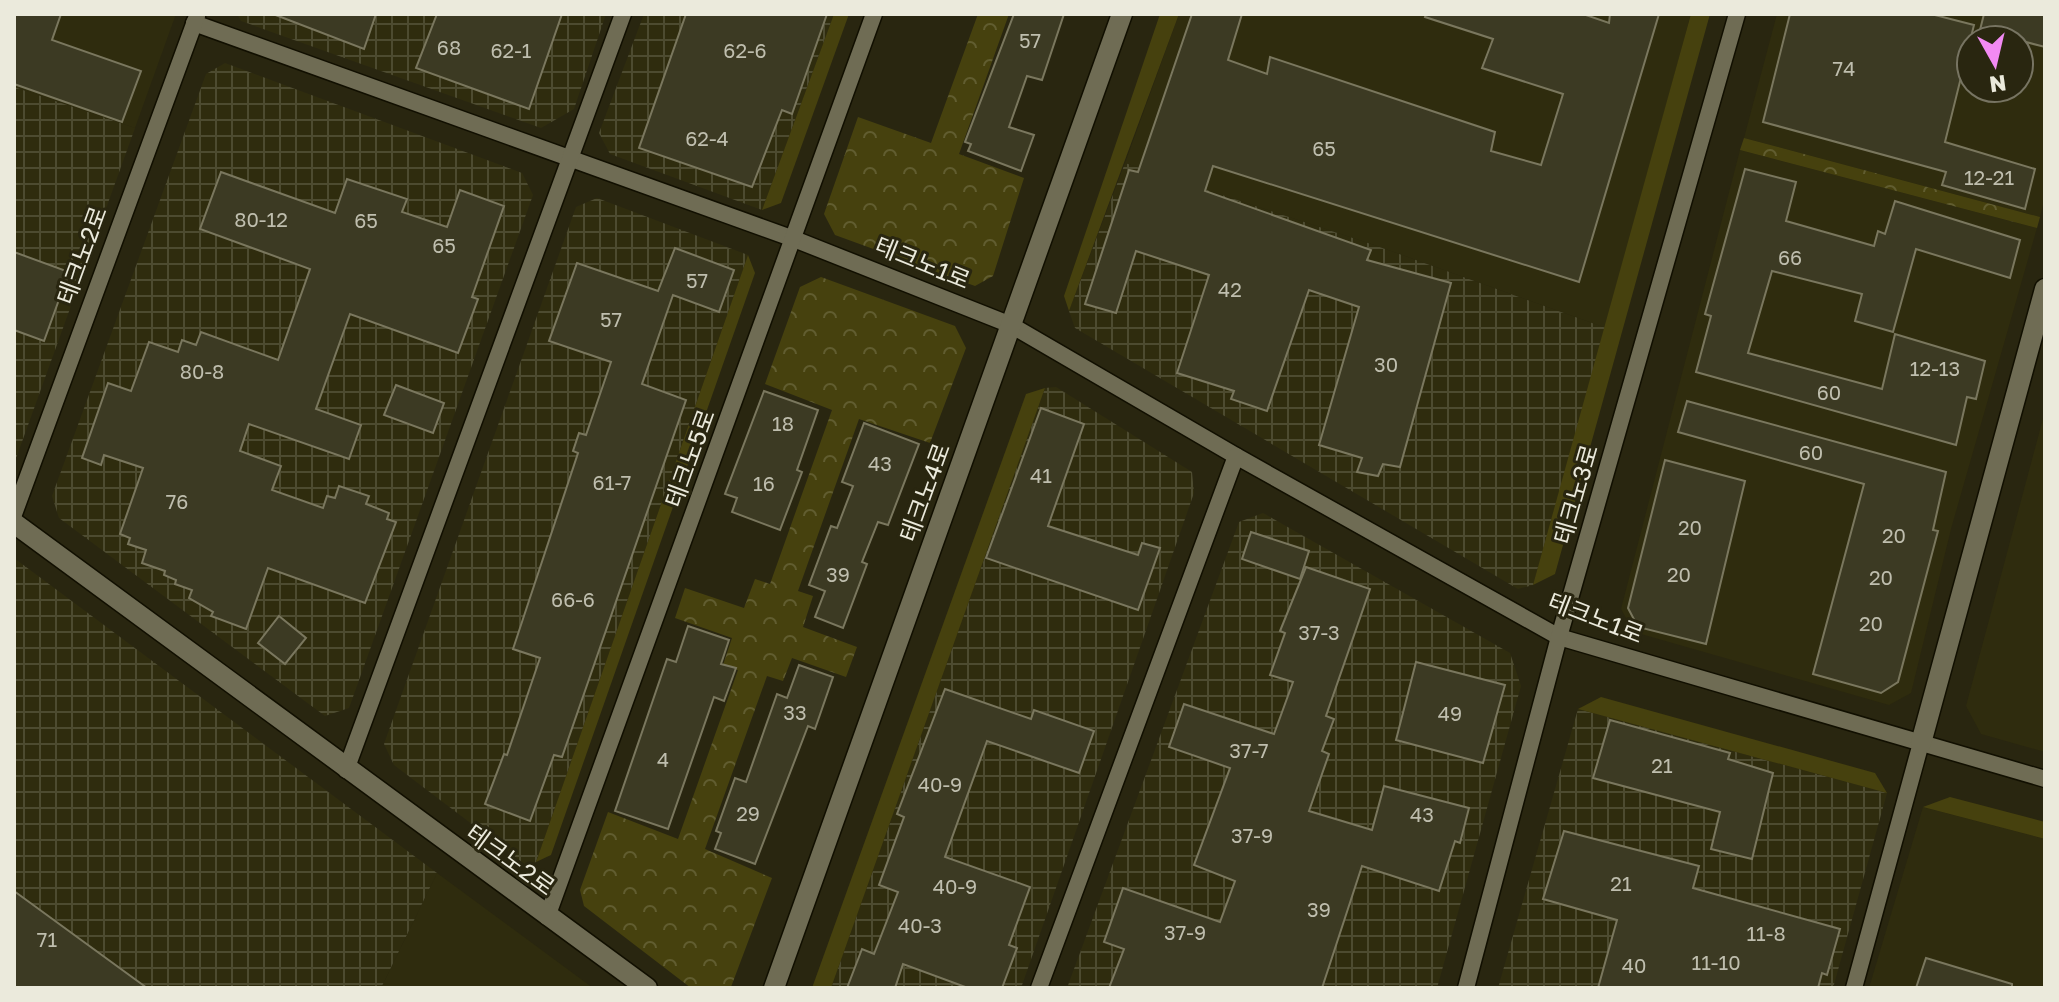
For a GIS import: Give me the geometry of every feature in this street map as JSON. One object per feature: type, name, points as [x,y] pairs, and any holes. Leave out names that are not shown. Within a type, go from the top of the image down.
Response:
[{"type":"main road","name":"테크노4로","points":[[774,988],[1122,14]]},
{"type":"main road","points":[[1921,743],[2045,289]]},
{"type":"main road","name":"테크노2로","points":[[14,523],[346,770],[647,988]]},
{"type":"street","points":[[346,770],[453,485],[623,14]]},
{"type":"street","name":"테크노5로","points":[[547,917],[874,14]]},
{"type":"street","name":"테크노3로","points":[[1466,988],[1559,637],[1737,14]]},
{"type":"street","name":"테크노1로","points":[[196,18],[794,239],[1011,325],[1236,456],[1559,637],[2045,779]]},
{"type":"street","name":"테크노2로","points":[[14,514],[196,18]]},
{"type":"street","points":[[1039,988],[1236,456]]},
{"type":"street","points":[[1854,988],[1921,743]]},
{"type":"shaded area","points":[[14,14],[176,14],[135,128],[14,87]]},
{"type":"shaded area","points":[[237,14],[606,14],[574,109],[541,128],[241,21]]},
{"type":"shaded area","points":[[644,14],[834,14],[762,210],[610,154],[599,133]]},
{"type":"shaded area","points":[[1179,14],[1691,14],[1606,328],[1374,245],[1125,163]]},
{"type":"shaded area","points":[[1777,14],[2045,14],[2045,197],[2040,217],[1744,138]]},
{"type":"shaded area","points":[[225,63],[522,173],[533,195],[349,708],[325,716],[59,518],[52,496],[206,74]]},
{"type":"shaded area","points":[[14,87],[135,128],[14,464]]},
{"type":"shaded area","points":[[1740,150],[2037,228],[1951,529],[1911,693],[1889,705],[1634,632],[1621,609]]},
{"type":"shaded area","points":[[1125,163],[1374,245],[1606,328],[1533,585],[1518,589],[1075,328],[1069,311]]},
{"type":"shaded area","points":[[597,198],[748,255],[536,862],[527,866],[394,765],[384,744],[576,207]]},
{"type":"shaded area","points":[[1056,387],[1192,472],[1194,493],[1021,988],[831,988],[1045,388]]},
{"type":"shaded area","points":[[2045,411],[2045,752],[1981,734],[1966,706]]},
{"type":"shaded area","points":[[1263,513],[1510,653],[1521,686],[1437,988],[1067,988],[1239,522]]},
{"type":"shaded area","points":[[14,558],[437,873],[381,988],[14,988]]},
{"type":"shaded area","points":[[1578,709],[1887,793],[1833,988],[1498,988]]},
{"type":"shaded area","points":[[1923,807],[2045,839],[2045,988],[1869,988]]},
{"type":"shaded area","points":[[437,873],[593,988],[381,988]]},
{"type":"green space","points":[[834,14],[849,14],[781,203],[762,210]]},
{"type":"green space","points":[[978,14],[1009,14],[959,154],[1024,178],[993,276],[975,286],[835,235],[824,214],[858,117],[931,143]]},
{"type":"green space","points":[[1160,14],[1179,14],[1069,311],[1064,296]]},
{"type":"green space","points":[[1691,14],[1710,14],[1555,574],[1533,585]]},
{"type":"green space","points":[[1744,138],[2040,217],[2037,228],[1740,150]]},
{"type":"green space","points":[[748,255],[755,273],[551,855],[536,862]]},
{"type":"green space","points":[[821,277],[955,326],[966,348],[930,443],[859,419],[798,591],[813,596],[803,627],[857,647],[846,677],[792,658],[783,681],[767,676],[705,849],[772,878],[731,987],[691,988],[584,906],[580,890],[608,812],[678,839],[738,670],[723,665],[732,638],[675,618],[685,588],[744,608],[755,579],[770,584],[832,410],[765,384],[800,287]]},
{"type":"green space","points":[[1045,388],[831,988],[812,988],[1026,394]]},
{"type":"green space","points":[[1601,697],[1875,773],[1887,793],[1578,709]]},
{"type":"green space","points":[[1950,797],[2045,822],[2045,839],[1923,807]]},
{"type":"building","points":[[14,14],[61,14],[52,40],[141,71],[122,122],[14,84]]},
{"type":"building","points":[[273,14],[376,14],[364,49]]},
{"type":"building","points":[[437,14],[562,14],[529,109],[416,68]]},
{"type":"building","points":[[686,14],[827,14],[792,114],[782,110],[752,187],[639,148]]},
{"type":"building","points":[[1014,14],[1064,14],[1042,80],[1027,76],[1009,127],[1034,135],[1021,171],[968,151],[971,144],[965,142]]},
{"type":"building","points":[[1192,14],[1242,14],[1228,60],[1267,74],[1270,57],[1495,132],[1491,151],[1541,165],[1563,94],[1482,68],[1493,39],[1425,17],[1426,14],[1583,14],[1609,23],[1610,14],[1659,14],[1579,282],[1213,166],[1205,191],[1371,250],[1367,260],[1451,283],[1400,467],[1383,464],[1378,476],[1357,472],[1362,458],[1319,445],[1359,307],[1309,290],[1267,411],[1231,399],[1234,391],[1177,373],[1209,275],[1136,251],[1116,313],[1085,304],[1129,170],[1138,172]]},
{"type":"building","points":[[1790,14],[1931,14],[1970,24],[1955,24],[1955,102],[1945,142],[2035,169],[2025,209],[1942,185],[1946,172],[1763,122]]},
{"type":"building","points":[[1984,14],[2045,14],[2045,47],[2035,44],[2035,24],[1982,24]]},
{"type":"building","points":[[1745,169],[1796,182],[1786,221],[1874,246],[1878,231],[1885,234],[1895,201],[2020,240],[2010,278],[1916,249],[1893,332],[1855,321],[1862,294],[1772,271],[1748,353],[1882,389],[1895,334],[1985,361],[1976,399],[1967,397],[1956,445],[1696,372],[1711,316],[1705,314]]},
{"type":"building","points":[[221,172],[335,213],[347,179],[407,199],[402,212],[447,227],[460,190],[504,206],[472,297],[478,299],[458,353],[350,314],[316,409],[361,425],[349,459],[249,424],[240,451],[281,466],[272,490],[323,508],[327,496],[335,498],[339,486],[369,496],[366,504],[389,513],[387,519],[396,522],[365,603],[268,568],[246,629],[211,616],[213,612],[189,598],[192,590],[175,584],[176,580],[164,575],[165,571],[142,563],[146,550],[128,544],[130,538],[120,534],[143,468],[104,455],[101,465],[82,458],[108,383],[131,391],[149,342],[178,352],[182,340],[196,345],[201,332],[278,360],[310,269],[200,229]]},
{"type":"building","points":[[675,248],[734,270],[719,312],[673,295],[642,384],[686,400],[562,757],[554,755],[530,821],[485,804],[504,754],[507,755],[540,658],[513,649],[578,453],[573,451],[579,433],[586,435],[611,362],[549,341],[577,263],[658,291]]},
{"type":"building","points":[[14,252],[69,272],[44,341],[14,330]]},
{"type":"building","points":[[396,385],[444,403],[433,433],[384,415]]},
{"type":"building","points":[[764,391],[818,410],[797,470],[802,472],[780,530],[732,512],[737,498],[725,494]]},
{"type":"building","points":[[1687,401],[1946,472],[1933,530],[1938,531],[1898,682],[1881,693],[1813,674],[1864,484],[1678,432]]},
{"type":"building","points":[[1041,408],[1084,424],[1048,526],[1138,555],[1142,543],[1160,548],[1138,610],[986,558]]},
{"type":"building","points":[[864,423],[919,444],[888,525],[878,522],[862,562],[867,564],[843,628],[815,617],[825,591],[809,585],[831,526],[837,528],[853,486],[842,482]]},
{"type":"building","points":[[1665,460],[1745,481],[1706,644],[1638,627],[1628,608]]},
{"type":"building","points":[[1251,532],[1309,551],[1300,579],[1242,559]]},
{"type":"building","points":[[1306,567],[1370,589],[1326,716],[1334,719],[1322,751],[1329,754],[1309,811],[1372,830],[1384,786],[1469,808],[1460,843],[1455,841],[1439,891],[1362,866],[1322,988],[1109,988],[1124,949],[1104,942],[1123,888],[1220,922],[1235,881],[1194,865],[1230,768],[1169,747],[1184,704],[1274,734],[1293,682],[1270,675],[1285,633],[1280,631]]},
{"type":"building","points":[[279,616],[306,638],[285,664],[258,643]]},
{"type":"building","points":[[688,626],[729,640],[721,664],[736,668],[724,701],[714,697],[668,829],[615,811],[667,659],[676,662]]},
{"type":"building","points":[[1416,662],[1505,685],[1483,763],[1396,740]]},
{"type":"building","points":[[799,665],[833,677],[815,729],[808,726],[755,864],[715,849],[721,833],[716,831],[735,778],[746,782],[777,694],[787,698]]},
{"type":"building","points":[[945,689],[1031,719],[1034,710],[1094,731],[1079,773],[987,741],[945,857],[1030,887],[1009,945],[1017,948],[1002,988],[968,988],[903,964],[895,988],[847,988],[862,949],[874,954],[898,892],[879,885],[904,817],[897,814]]},
{"type":"building","points":[[1610,720],[1730,753],[1728,759],[1773,773],[1752,859],[1711,849],[1720,812],[1593,778]]},
{"type":"building","points":[[1564,831],[1699,866],[1693,888],[1840,929],[1827,975],[1822,973],[1818,988],[1598,988],[1617,920],[1543,899]]},
{"type":"building","points":[[14,891],[147,988],[14,988]]},
{"type":"building","points":[[1926,958],[2012,984],[2012,988],[1916,988]]}]
